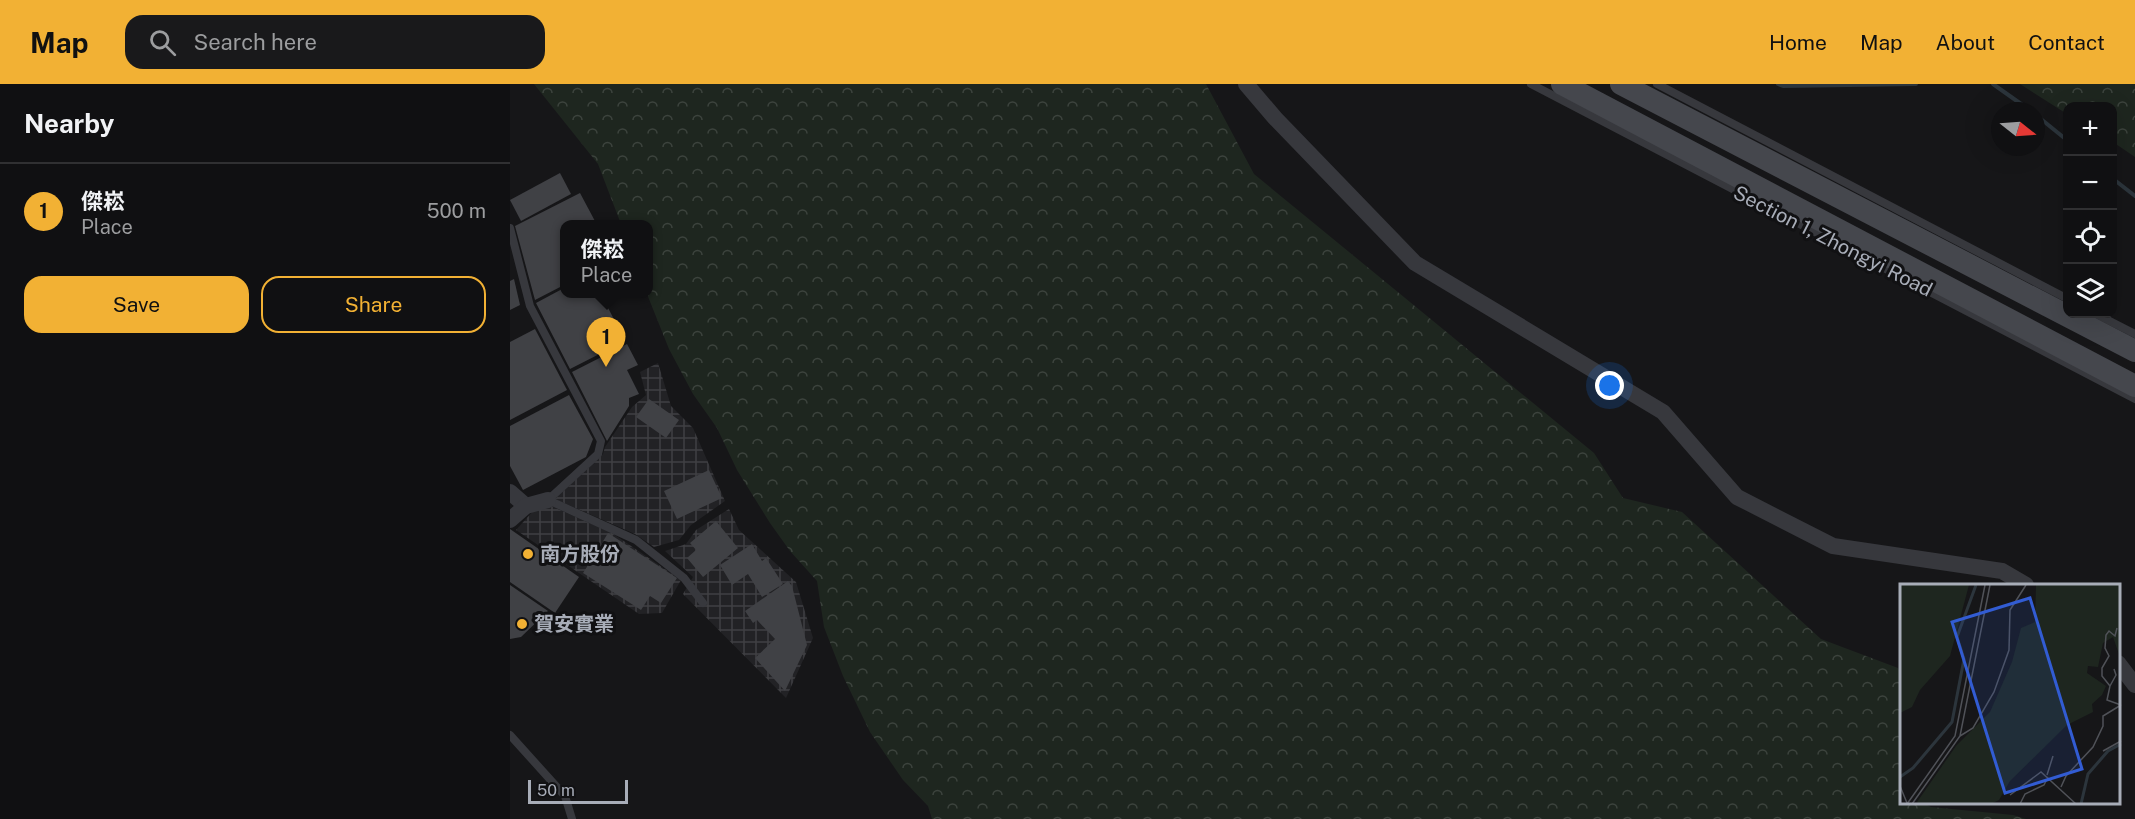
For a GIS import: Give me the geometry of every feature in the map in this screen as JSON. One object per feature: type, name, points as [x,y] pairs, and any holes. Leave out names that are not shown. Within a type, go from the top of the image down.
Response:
[{"type":"main road","name":"Section 1, Zhongyi Road","points":[[1562,84],[2059,352],[2135,386]]},
{"type":"main road","name":"Section 1, Zhongyi Road","points":[[1621,84],[2063,306]]},
{"type":"main road","points":[[2059,352],[2082,318]]},
{"type":"main road","name":"Section 1, Zhongyi Road","points":[[2086,318],[2135,351]]},
{"type":"street","points":[[1246,84],[1275,118],[1415,263],[1663,412],[1737,497],[1833,546],[2002,571],[2024,584]]},
{"type":"street","points":[[510,492],[526,506]]},
{"type":"street","points":[[510,520],[526,506],[548,500]]},
{"type":"street","points":[[2120,666],[2135,685]]},
{"type":"lane","name":"Section 1, Zhongyi Road","points":[[1531,84],[2059,352],[2135,399]]},
{"type":"lane","points":[[1657,84],[2063,296]]},
{"type":"lane","points":[[510,228],[530,306],[601,441],[598,454],[548,500],[636,540],[684,578],[703,603]]},
{"type":"lane","name":"Section 1, Zhongyi Road","points":[[2089,318],[2135,334]]},
{"type":"lane","points":[[510,735],[565,796],[572,819]]},
{"type":"shaded area","points":[[658,363],[671,406],[693,428],[725,501],[691,525],[679,540],[654,547],[635,534],[555,499],[603,454],[605,447],[632,407],[646,395],[640,372]]},
{"type":"shaded area","points":[[551,506],[612,533],[681,580],[662,613],[639,614],[516,530],[534,510]]},
{"type":"shaded area","points":[[729,509],[739,530],[796,582],[813,638],[786,698],[683,594],[693,577],[665,551],[686,544],[696,530]]},
{"type":"green space","points":[[534,84],[1206,84],[1254,174],[1594,453],[1623,498],[1682,512],[1821,639],[1898,668],[1900,672],[1900,804],[1925,804],[1931,807],[2013,815],[2026,819],[932,819],[928,806],[903,780],[870,732],[843,676],[824,627],[817,581],[790,551],[770,523],[737,470],[717,428],[693,394],[669,349],[649,298],[653,298],[653,220],[619,220],[598,164]]},
{"type":"green space","points":[[2020,84],[2135,84],[2135,157],[2117,145],[2117,102],[2063,102],[2063,111]]},
{"type":"building","points":[[560,173],[571,194],[521,221],[510,200]]},
{"type":"building","points":[[580,193],[594,220],[560,220],[560,287],[535,300],[515,226]]},
{"type":"building","points":[[514,279],[520,305],[510,310],[510,281]]},
{"type":"building","points":[[560,290],[560,298],[603,298],[625,341],[570,369],[536,303]]},
{"type":"building","points":[[535,329],[567,390],[510,420],[510,342]]},
{"type":"building","points":[[627,344],[638,365],[627,370],[639,394],[629,398],[629,406],[607,441],[572,372]]},
{"type":"building","points":[[569,395],[593,439],[586,457],[523,490],[510,466],[510,426]]},
{"type":"building","points":[[649,399],[679,420],[666,438],[636,417]]},
{"type":"building","points":[[709,470],[722,498],[677,519],[664,491]]},
{"type":"building","points":[[716,521],[738,548],[703,577],[687,558],[696,550],[690,543]]},
{"type":"building","name":"南方股份","points":[[510,529],[579,577],[555,613],[510,582]]},
{"type":"building","points":[[608,533],[677,578],[661,603],[650,596],[641,610],[583,573],[592,559],[584,554],[591,543],[599,548]]},
{"type":"building","points":[[752,544],[762,561],[766,558],[783,584],[762,597],[748,574],[732,585],[720,565]]},
{"type":"building","points":[[788,581],[792,586],[807,645],[785,691],[755,658],[775,639],[757,620],[753,623],[745,611]]},
{"type":"building","name":"賀安實業","points":[[510,585],[548,611],[521,637],[510,639]]},
{"type":"waterway","points":[[1778,84],[1783,86],[1916,84]]},
{"type":"waterway","points":[[1993,84],[2018,102]]},
{"type":"waterway","points":[[2045,122],[2063,137]]},
{"type":"waterway","points":[[2117,182],[2135,196]]},
{"type":"place","name":"傑崧","points":[[606,367]]},
{"type":"place","name":"南方股份","points":[[528,554]]},
{"type":"place","name":"賀安實業","points":[[522,624]]}]
